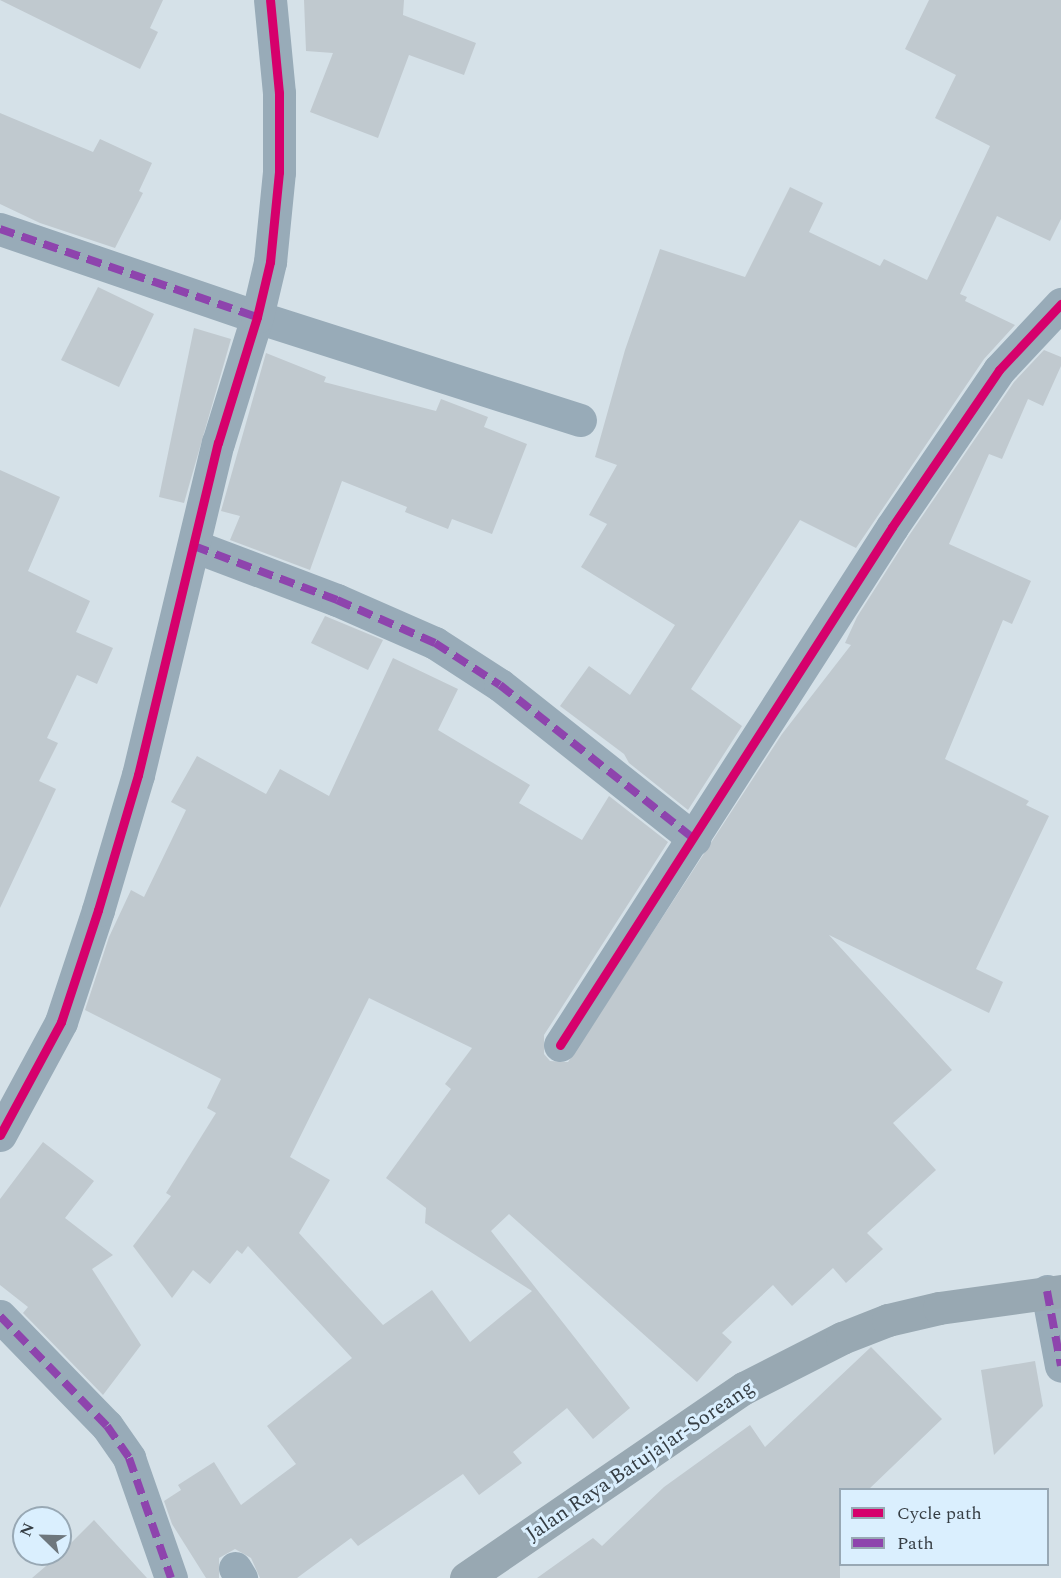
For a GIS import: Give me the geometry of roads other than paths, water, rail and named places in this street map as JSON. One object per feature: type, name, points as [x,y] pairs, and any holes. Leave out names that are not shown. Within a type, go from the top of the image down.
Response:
[{"type":"highway","name":"Jalan Raya Batujajar-Soreang","points":[[466,1578],[744,1388],[842,1338],[908,1315],[1054,1291]]},
{"type":"street","points":[[2,1127],[61,1022],[98,910],[138,775],[218,443],[257,317],[270,262],[279,172],[279,93],[270,0]]},
{"type":"street","points":[[0,229],[257,317],[580,420]]},
{"type":"street","points":[[560,1045],[892,527],[992,380],[1061,304]]},
{"type":"street","points":[[194,546],[338,600],[435,643],[500,685],[694,839]]},
{"type":"street","points":[[1054,1291],[1061,1366]]},
{"type":"street","points":[[0,1316],[107,1426],[129,1458],[171,1578]]}]
